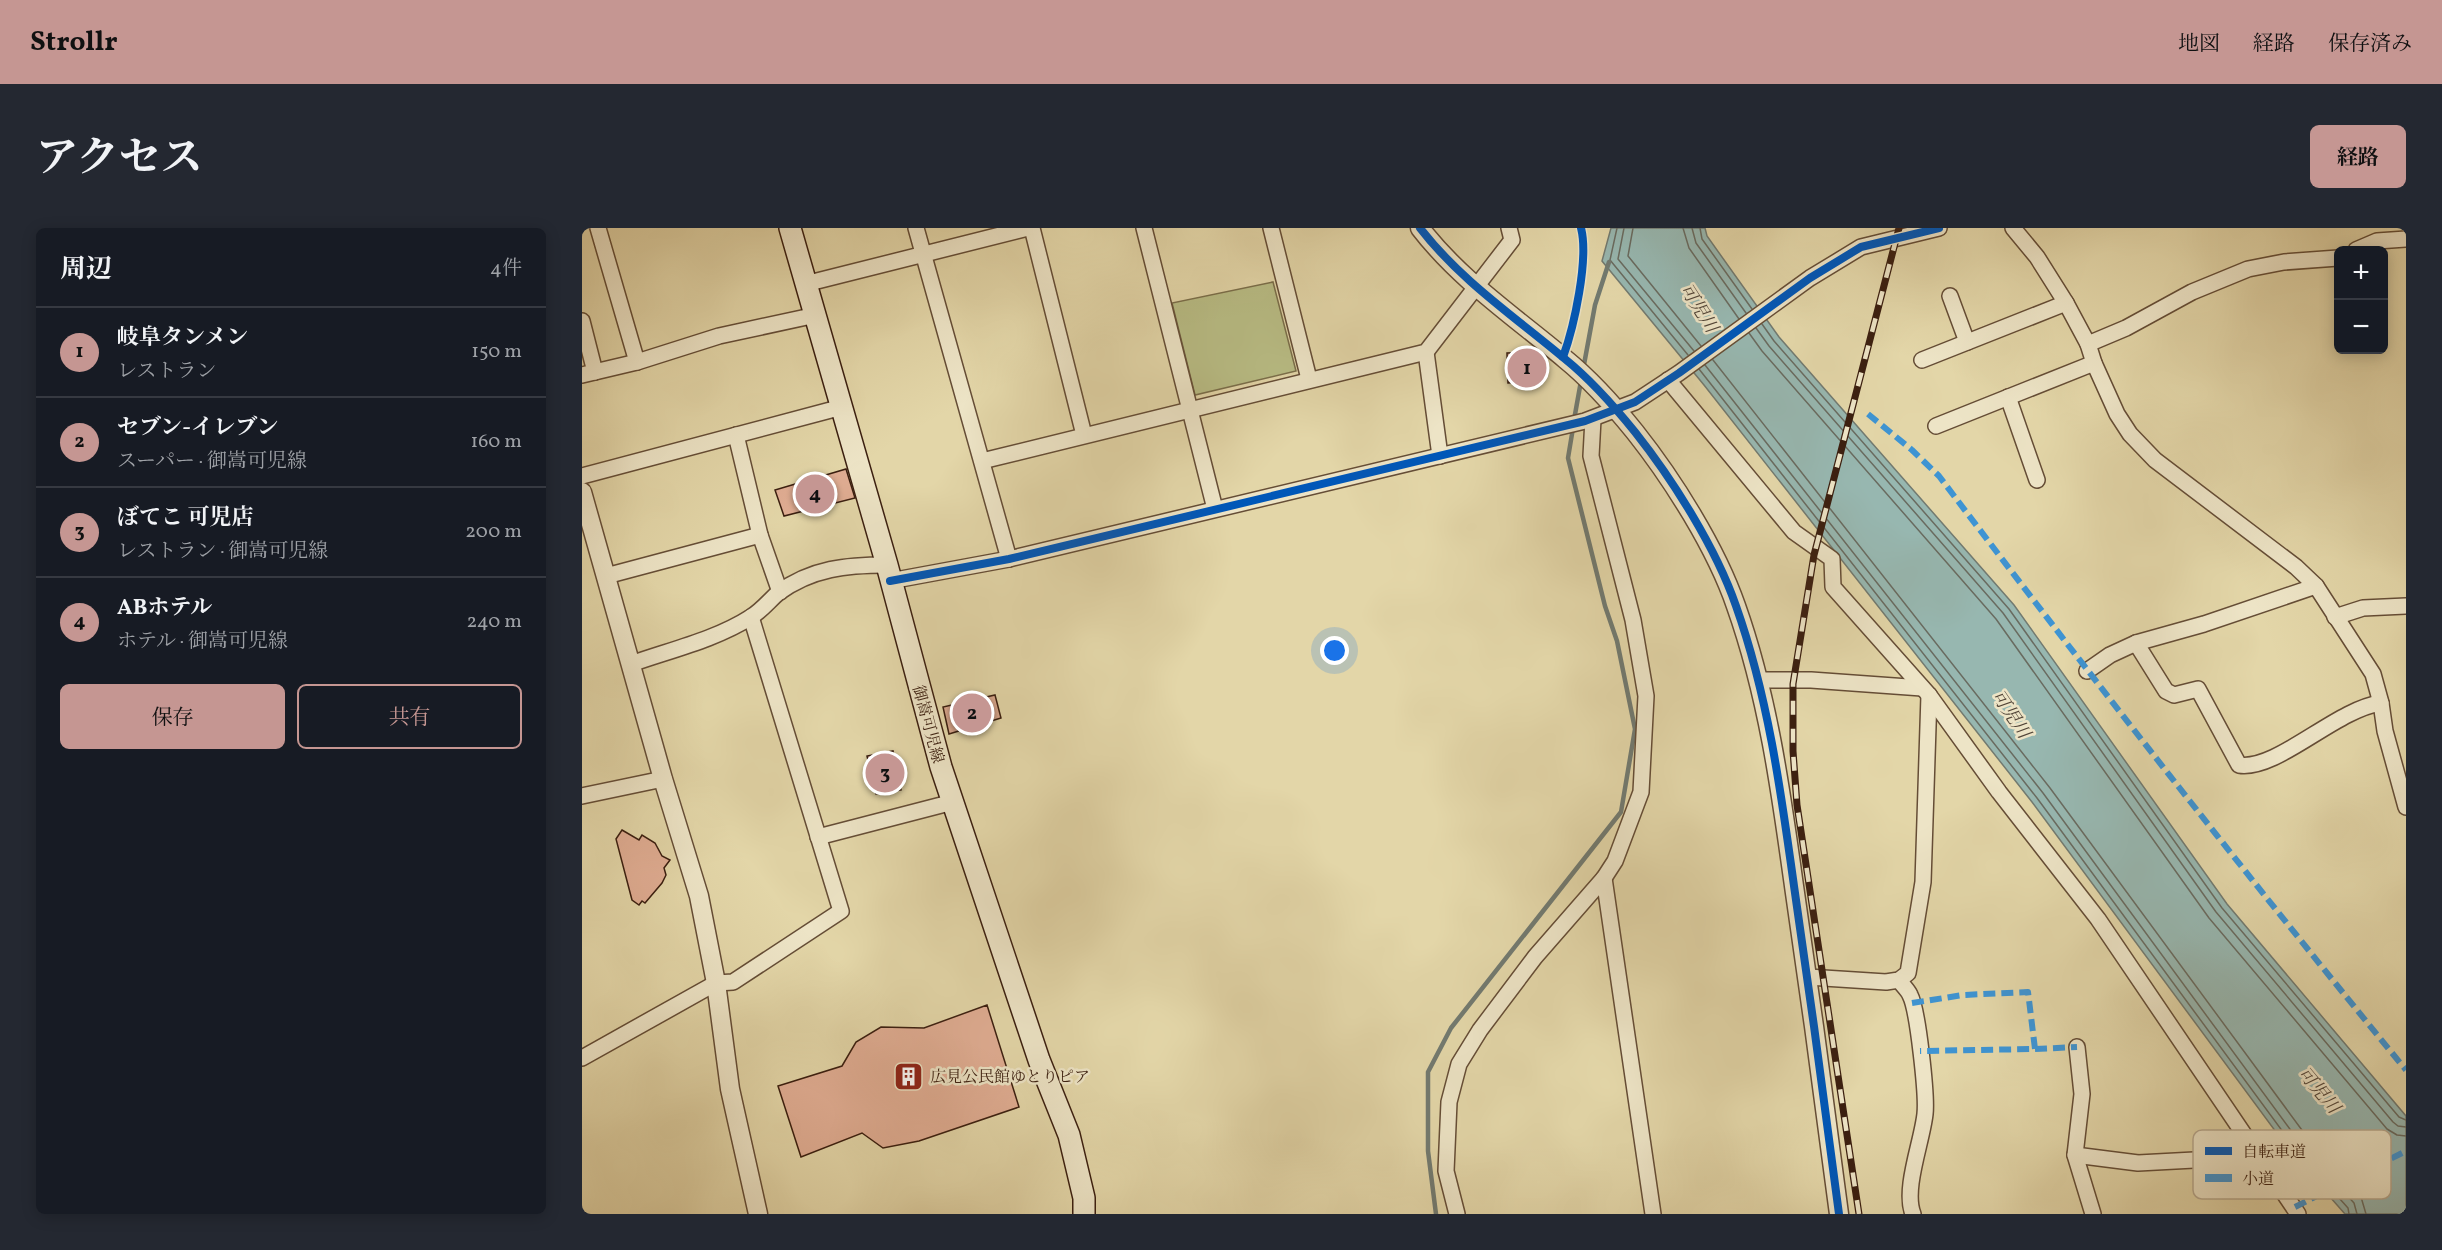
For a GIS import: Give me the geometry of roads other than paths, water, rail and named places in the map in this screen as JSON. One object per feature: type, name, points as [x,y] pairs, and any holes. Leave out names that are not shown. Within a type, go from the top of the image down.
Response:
[{"type":"main road","name":"御嵩可児線","points":[[790,228],[889,573],[941,767],[1039,1060],[1069,1135],[1084,1198],[1084,1214]]},
{"type":"street","points":[[598,228],[636,362]]},
{"type":"street","points":[[916,228],[1009,559]]},
{"type":"street","points":[[805,284],[1030,228],[1084,435]]},
{"type":"street","points":[[1144,228],[1215,509]]},
{"type":"street","points":[[1271,228],[1309,379]]},
{"type":"street","points":[[1420,228],[1474,286],[1567,361],[1615,410],[1664,471],[1709,545],[1736,604],[1758,680],[1773,750],[1808,977],[1839,1214]]},
{"type":"street","points":[[982,461],[1426,352],[1474,286],[1512,240],[1509,228]]},
{"type":"street","points":[[631,664],[712,635],[751,617],[780,592],[822,570],[856,565],[889,573],[1009,559],[1589,420],[1635,402],[1674,377],[1810,278],[1861,247],[1939,228]]},
{"type":"street","points":[[2013,228],[2037,257],[2066,303],[2088,344],[2117,414],[2130,434],[2155,460],[2296,567],[2316,585],[2373,674],[2381,703],[2385,731],[2406,807]]},
{"type":"street","points":[[2365,246],[2377,241],[2406,239]]},
{"type":"street","points":[[2088,344],[2126,328],[2192,292],[2248,269],[2284,262],[2334,258]]},
{"type":"street","points":[[1950,296],[1967,342]]},
{"type":"street","points":[[1922,360],[2066,303]]},
{"type":"street","points":[[582,321],[589,374],[718,336],[816,315]]},
{"type":"street","points":[[1426,352],[1440,456]]},
{"type":"street","points":[[1936,426],[2094,363]]},
{"type":"street","points":[[1674,377],[1794,532],[1832,559],[1833,586],[1925,692],[2098,919],[2157,1010],[2242,1130]]},
{"type":"street","points":[[2008,397],[2037,480]]},
{"type":"street","points":[[582,476],[842,407]]},
{"type":"street","points":[[1457,1214],[1446,1171],[1449,1102],[1459,1064],[1480,1030],[1535,957],[1604,878],[1615,861],[1641,792],[1646,696],[1633,620],[1591,456],[1589,420]]},
{"type":"street","points":[[736,435],[760,535],[780,592]]},
{"type":"street","points":[[582,492],[663,779],[699,896],[716,983],[730,1089],[758,1214]]},
{"type":"street","points":[[606,576],[760,535]]},
{"type":"street","points":[[2086,670],[2136,643],[2204,624],[2316,585]]},
{"type":"street","points":[[2335,617],[2363,608],[2406,606]]},
{"type":"street","points":[[582,1058],[716,983],[733,982],[841,911],[751,617]]},
{"type":"street","points":[[2136,643],[2166,691],[2174,695],[2198,689],[2239,765],[2250,767],[2285,751],[2347,714],[2368,705],[2381,703]]},
{"type":"street","points":[[1758,680],[1812,680],[1925,692]]},
{"type":"street","points":[[1808,977],[1886,982],[1899,980],[1908,973],[1923,882],[1925,692]]},
{"type":"street","points":[[582,796],[663,779]]},
{"type":"street","points":[[818,837],[953,802]]},
{"type":"street","points":[[1604,878],[1653,1214]]},
{"type":"street","points":[[1899,980],[1910,995],[1917,1019],[1925,1113],[1914,1165],[1909,1205],[1913,1214]]},
{"type":"street","points":[[2077,1047],[2082,1094],[2075,1155],[2093,1214]]},
{"type":"street","points":[[2075,1155],[2138,1163],[2193,1160]]},
{"type":"street","points":[[2288,1199],[2298,1214]]},
{"type":"water","name":"可児川","points":[[1611,228],[1705,228],[1707,236],[1779,337],[2014,605],[2227,904],[2406,1116],[2406,1214],[2345,1214],[2332,1199],[2391,1199],[2391,1130],[2275,1130],[2032,802],[1704,385],[1602,261]]},
{"type":"waterway","points":[[1583,370],[1595,305],[1609,262]]},
{"type":"waterway","points":[[1574,420],[1581,381]]},
{"type":"waterway","points":[[1436,1214],[1428,1151],[1428,1072],[1451,1028],[1621,812],[1635,729],[1617,641],[1605,606],[1568,458],[1573,428]]},
{"type":"railway","points":[[1859,1214],[1797,805],[1793,751],[1793,684],[1814,555],[1899,228]]},
{"type":"place","name":"岐阜タンメン","points":[[1527,368]]},
{"type":"place","name":"ABホテル","points":[[815,494]]},
{"type":"place","name":"セブン-イレブン","points":[[972,713]]},
{"type":"place","name":"ぼてこ 可児店","points":[[885,773]]},
{"type":"place","name":"広見公民館ゆとりピア","points":[[909,1076]]}]
